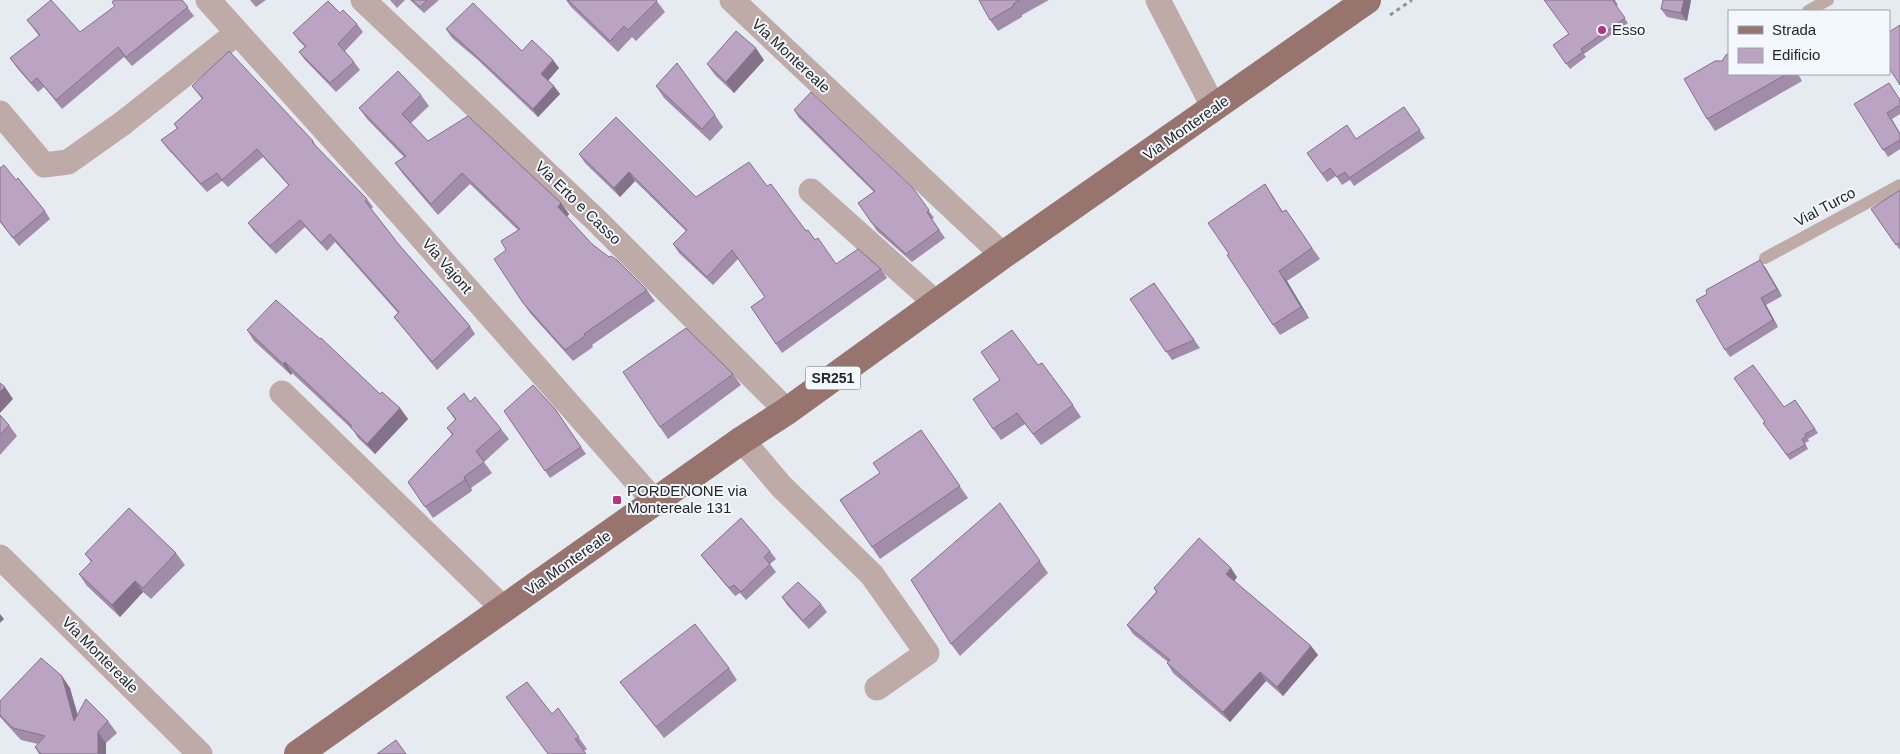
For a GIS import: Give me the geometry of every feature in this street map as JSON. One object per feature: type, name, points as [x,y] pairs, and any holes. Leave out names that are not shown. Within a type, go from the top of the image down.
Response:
[{"type":"main road","name":"Via Montereale","points":[[298,754],[742,440],[787,411],[1003,255],[1368,0]]},
{"type":"street","name":"Via Vajont","points":[[208,0],[400,213],[655,502]]},
{"type":"street","name":"Via Erto e Casso","points":[[363,0],[596,220],[787,411]]},
{"type":"street","name":"Via Montereale","points":[[732,0],[1003,255]]},
{"type":"street","points":[[1158,0],[1214,108]]},
{"type":"street","points":[[0,114],[44,165],[68,162],[123,123],[237,33]]},
{"type":"street","points":[[811,191],[936,304]]},
{"type":"street","points":[[282,393],[504,609]]},
{"type":"street","points":[[742,440],[781,486],[872,576],[927,653],[877,688]]},
{"type":"street","name":"Via Montereale","points":[[0,557],[200,754]]},
{"type":"lane","points":[[1810,10],[1828,0]]},
{"type":"lane","name":"Vial Turco","points":[[1764,258],[1900,185]]},
{"type":"building","points":[[51,0],[80,32],[115,6],[112,2],[114,0],[182,0],[188,7],[126,57],[118,47],[56,100],[37,78],[31,83],[10,58],[40,35],[27,20]]},
{"type":"building","points":[[412,0],[427,0],[420,7]]},
{"type":"building","points":[[568,0],[657,1],[628,30],[624,26],[610,41]]},
{"type":"building","points":[[979,0],[1020,0],[1013,4],[1014,6],[990,20]]},
{"type":"building","points":[[1544,0],[1615,0],[1613,1],[1625,18],[1581,49],[1583,52],[1566,64],[1553,45],[1569,34]]},
{"type":"building","points":[[1663,0],[1684,0],[1681,13],[1661,9]]},
{"type":"building","points":[[328,1],[340,13],[343,10],[357,24],[338,44],[354,62],[330,83],[299,52],[306,46],[293,33]]},
{"type":"building","points":[[473,3],[522,51],[532,40],[553,60],[541,74],[554,86],[533,109],[446,29]]},
{"type":"building","points":[[1900,25],[1900,85],[1890,70],[1890,31]]},
{"type":"building","points":[[736,31],[756,48],[726,82],[707,64]]},
{"type":"building","points":[[229,51],[367,199],[365,201],[400,246],[470,326],[432,362],[394,317],[399,312],[330,234],[321,243],[300,220],[270,246],[248,223],[289,185],[257,149],[222,180],[217,173],[201,184],[161,140],[178,128],[174,124],[203,98],[192,86]]},
{"type":"building","points":[[1728,54],[1728,75],[1785,75],[1707,119],[1684,79],[1715,61],[1722,61]]},
{"type":"building","points":[[677,63],[715,115],[702,129],[656,86]]},
{"type":"building","points":[[398,71],[421,95],[402,114],[428,141],[468,116],[561,203],[558,207],[592,244],[609,257],[611,256],[617,260],[647,290],[584,334],[585,336],[565,350],[523,303],[494,259],[506,250],[501,241],[520,229],[462,173],[431,204],[395,163],[406,156],[359,108]]},
{"type":"building","points":[[1889,83],[1900,100],[1900,105],[1887,113],[1900,134],[1900,140],[1883,150],[1854,104]]},
{"type":"building","points":[[811,92],[913,188],[929,210],[927,212],[939,230],[906,254],[872,223],[858,203],[875,191],[794,110]]},
{"type":"building","points":[[1404,107],[1420,130],[1349,178],[1345,172],[1337,177],[1330,168],[1322,174],[1307,153],[1347,125],[1356,139]]},
{"type":"building","points":[[616,117],[696,197],[749,162],[767,186],[771,184],[806,231],[808,230],[815,240],[818,238],[836,264],[858,249],[881,269],[776,344],[751,307],[765,297],[732,250],[707,277],[673,244],[687,230],[629,172],[614,188],[579,154]]},
{"type":"building","points":[[4,165],[16,180],[18,178],[45,211],[13,238],[0,221],[0,168]]},
{"type":"building","points":[[1265,184],[1282,212],[1286,210],[1312,248],[1279,271],[1301,307],[1273,325],[1208,223]]},
{"type":"building","points":[[1900,190],[1900,242],[1896,245],[1871,209]]},
{"type":"building","points":[[1760,260],[1777,289],[1761,298],[1773,320],[1725,350],[1696,300],[1707,294],[1706,290]]},
{"type":"building","points":[[1154,283],[1194,340],[1166,352],[1130,299]]},
{"type":"building","points":[[276,300],[321,338],[380,394],[382,392],[400,408],[367,444],[350,427],[352,426],[285,362],[283,364],[247,330]]},
{"type":"building","points":[[686,328],[733,374],[660,427],[623,372]]},
{"type":"building","points":[[1012,330],[1038,365],[1042,363],[1073,405],[1033,434],[1017,413],[993,429],[973,399],[1000,380],[981,352]]},
{"type":"building","points":[[1753,365],[1784,407],[1795,400],[1815,429],[1805,434],[1806,437],[1802,439],[1805,445],[1787,455],[1763,423],[1765,422],[1734,378]]},
{"type":"building","points":[[0,383],[5,387],[0,392]]},
{"type":"building","points":[[533,385],[555,409],[581,447],[545,471],[504,411]]},
{"type":"building","points":[[464,393],[470,402],[475,397],[501,429],[476,451],[484,462],[464,477],[465,480],[425,507],[408,482],[453,434],[447,428],[456,419],[447,408]]},
{"type":"building","points":[[0,415],[9,425],[0,435]]},
{"type":"building","points":[[921,430],[960,486],[872,547],[840,500],[880,473],[873,463]]},
{"type":"building","points":[[1000,503],[1040,561],[951,644],[911,580]]},
{"type":"building","points":[[129,508],[176,553],[143,588],[135,581],[112,605],[79,574],[92,561],[85,554]]},
{"type":"building","points":[[741,518],[770,551],[764,557],[770,564],[741,592],[734,585],[729,588],[701,555]]},
{"type":"building","points":[[1199,538],[1231,568],[1226,574],[1311,646],[1277,687],[1260,672],[1223,712],[1167,663],[1170,660],[1127,625],[1157,592],[1154,588]]},
{"type":"building","points":[[798,582],[821,604],[803,621],[782,597]]},
{"type":"building","points":[[695,624],[729,668],[656,727],[620,682]]},
{"type":"building","points":[[41,658],[62,676],[74,721],[86,699],[108,721],[98,732],[98,754],[41,754],[35,747],[45,736],[13,728],[0,715],[0,701]]},
{"type":"building","points":[[527,682],[552,714],[558,708],[579,737],[575,739],[586,754],[548,754],[506,697]]},
{"type":"building","points":[[396,740],[406,754],[377,754]]},
{"type":"place","name":"Esso","points":[[1602,30]]},
{"type":"place","name":"PORDENONE via Montereale 131","points":[[617,500]]}]
